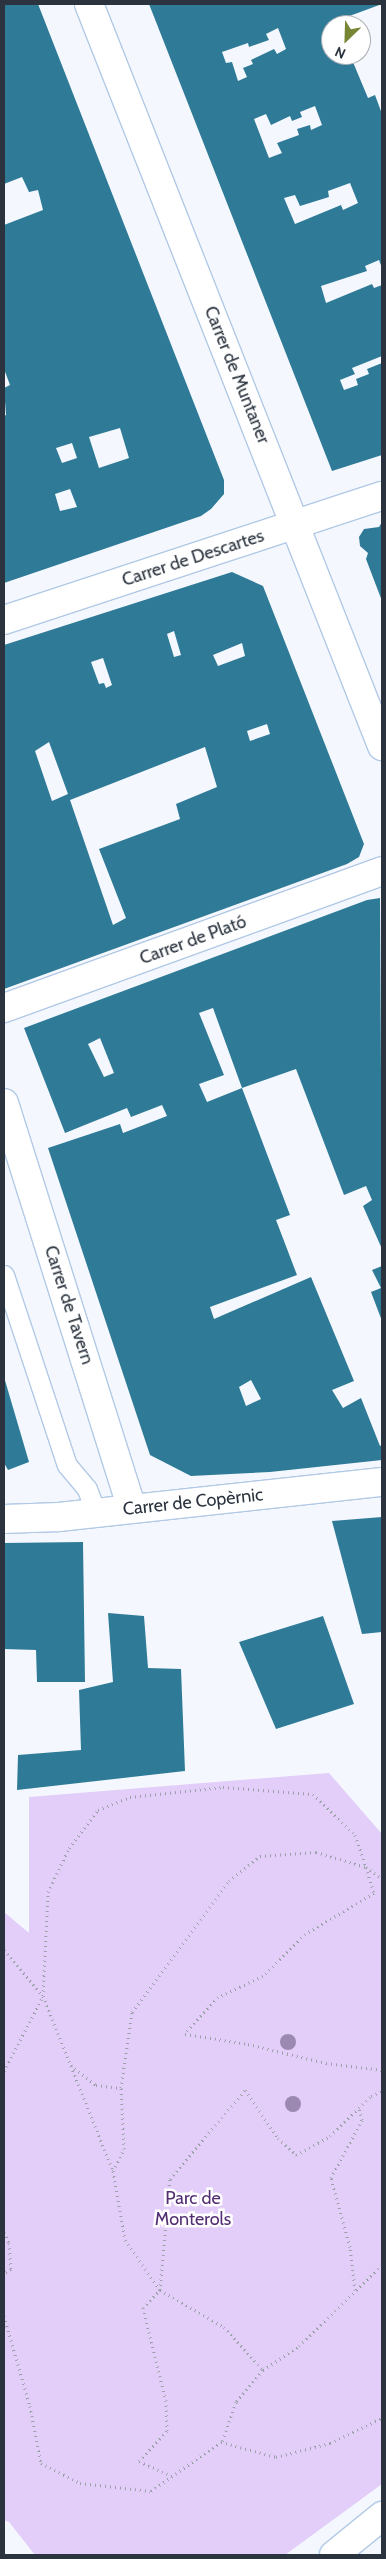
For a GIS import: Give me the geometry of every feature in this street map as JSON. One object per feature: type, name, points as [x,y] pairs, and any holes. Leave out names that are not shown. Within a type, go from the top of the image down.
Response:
[{"type":"street","name":"Carrer de Muntaner","points":[[89,4],[296,524],[382,746]]},
{"type":"street","name":"Carrer de Descartes","points":[[4,620],[382,496]]},
{"type":"street","name":"Carrer de Plató","points":[[4,1008],[382,871]]},
{"type":"street","name":"Carrer de Tavern","points":[[4,1103],[132,1508]]},
{"type":"street","name":"Carrer de Copèrnic","points":[[4,1519],[96,1512],[382,1482]]},
{"type":"street","points":[[334,2555],[382,2516]]},
{"type":"lane","points":[[4,1274],[67,1465],[86,1489],[96,1512]]},
{"type":"path","points":[[4,2070],[43,1996],[48,1892],[69,1848],[98,1810],[130,1797],[223,1787],[313,1794],[355,1835],[374,1893],[305,1934],[263,1976],[218,1997],[184,2034],[248,2044],[326,2063],[382,2069]]},
{"type":"path","points":[[113,2171],[124,2149],[121,2088],[132,2012],[229,1881],[260,1856],[316,1852],[366,1867],[382,1878]]},
{"type":"path","points":[[4,1950],[43,1996],[113,2171],[125,2240],[160,2290],[224,2327],[263,2370]]},
{"type":"path","points":[[70,2064],[96,2085],[121,2088]]},
{"type":"path","points":[[172,2476],[139,2461],[167,2431],[166,2401],[143,2308],[160,2290],[170,2179],[245,2090],[278,2138],[296,2155],[330,2136],[371,2096],[382,2091]]},
{"type":"path","points":[[355,2290],[350,2247],[331,2178],[362,2120],[359,2108]]},
{"type":"path","points":[[4,2232],[9,2243],[11,2269],[4,2273]]},
{"type":"path","points":[[4,2316],[30,2406],[41,2463],[80,2483],[151,2491],[222,2442],[236,2402],[263,2370],[299,2346],[382,2265]]},
{"type":"path","points":[[222,2442],[276,2457],[330,2443],[382,2418]]},
{"type":"green space","name":"Parc de Monterols","points":[[329,1773],[382,1834],[382,2484],[285,2555],[35,2555],[9,2522],[4,2520],[4,1912],[29,1933],[29,1797]]},
{"type":"building","points":[[4,4],[38,4],[224,480],[224,494],[211,509],[201,516],[4,583],[4,416],[6,415],[4,388],[10,385],[4,369],[4,225],[43,210],[38,190],[29,192],[22,177],[4,184]],"holes":[[[120,428],[129,458],[99,468],[89,437]],[[72,443],[77,458],[62,463],[56,448]],[[70,489],[77,507],[60,511],[55,494]]]},
{"type":"building","points":[[149,4],[382,4],[352,15],[321,15],[321,65],[354,65],[368,98],[375,95],[382,114],[382,268],[379,260],[365,266],[367,271],[321,286],[326,303],[372,284],[374,288],[382,285],[382,356],[352,368],[355,374],[340,380],[344,390],[358,385],[356,379],[369,374],[367,369],[382,363],[382,455],[332,471]],"holes":[[[278,28],[286,49],[277,54],[274,49],[251,60],[253,64],[243,68],[247,77],[238,81],[232,62],[226,63],[222,52],[248,43],[249,47],[269,40],[266,34]],[[315,106],[322,125],[311,130],[310,125],[297,129],[299,135],[277,143],[282,153],[269,158],[254,119],[266,114],[271,125],[290,116],[292,121],[302,117],[300,112]],[[350,183],[358,203],[343,210],[341,205],[295,224],[284,198],[295,195],[300,206],[329,197],[328,191]]]},
{"type":"building","points":[[382,522],[382,601],[366,559],[368,553],[360,546],[359,537],[364,529],[379,527]]},
{"type":"building","points":[[232,572],[263,586],[364,844],[359,857],[347,864],[4,989],[4,645]],"holes":[[[174,631],[181,655],[174,657],[167,634]],[[242,643],[245,656],[218,666],[213,655]],[[103,658],[112,685],[106,688],[104,683],[99,684],[91,662]],[[267,724],[270,734],[250,741],[247,731]],[[49,742],[68,794],[52,801],[35,751]],[[205,747],[217,787],[176,804],[180,819],[99,849],[126,918],[113,925],[70,800]]]},
{"type":"building","points":[[380,898],[382,1249],[363,1206],[372,1200],[366,1186],[344,1195],[296,1069],[242,1088],[290,1215],[276,1220],[297,1275],[210,1307],[214,1319],[311,1277],[354,1381],[332,1390],[343,1408],[361,1398],[380,1446],[382,1445],[382,1460],[270,1472],[191,1476],[150,1455],[48,1148],[120,1124],[123,1133],[167,1116],[162,1105],[131,1117],[127,1108],[65,1133],[24,1028],[367,900]],"holes":[[[213,1008],[242,1088],[207,1102],[199,1084],[224,1075],[199,1013]],[[100,1038],[114,1073],[104,1077],[88,1044]],[[251,1380],[261,1399],[246,1406],[239,1387]]]},
{"type":"building","points":[[382,1266],[382,1321],[371,1292],[381,1288],[372,1270]]},
{"type":"building","points":[[4,1377],[29,1462],[8,1470],[4,1463]]},
{"type":"building","points":[[382,1517],[382,1632],[362,1634],[332,1521]]},
{"type":"building","points":[[83,1542],[85,1682],[37,1682],[36,1650],[4,1649],[4,1543]]},
{"type":"building","points":[[108,1613],[144,1616],[148,1668],[181,1669],[185,1771],[17,1790],[18,1755],[81,1750],[79,1690],[113,1682]]},
{"type":"building","points":[[323,1616],[354,1704],[276,1729],[239,1642]]}]
